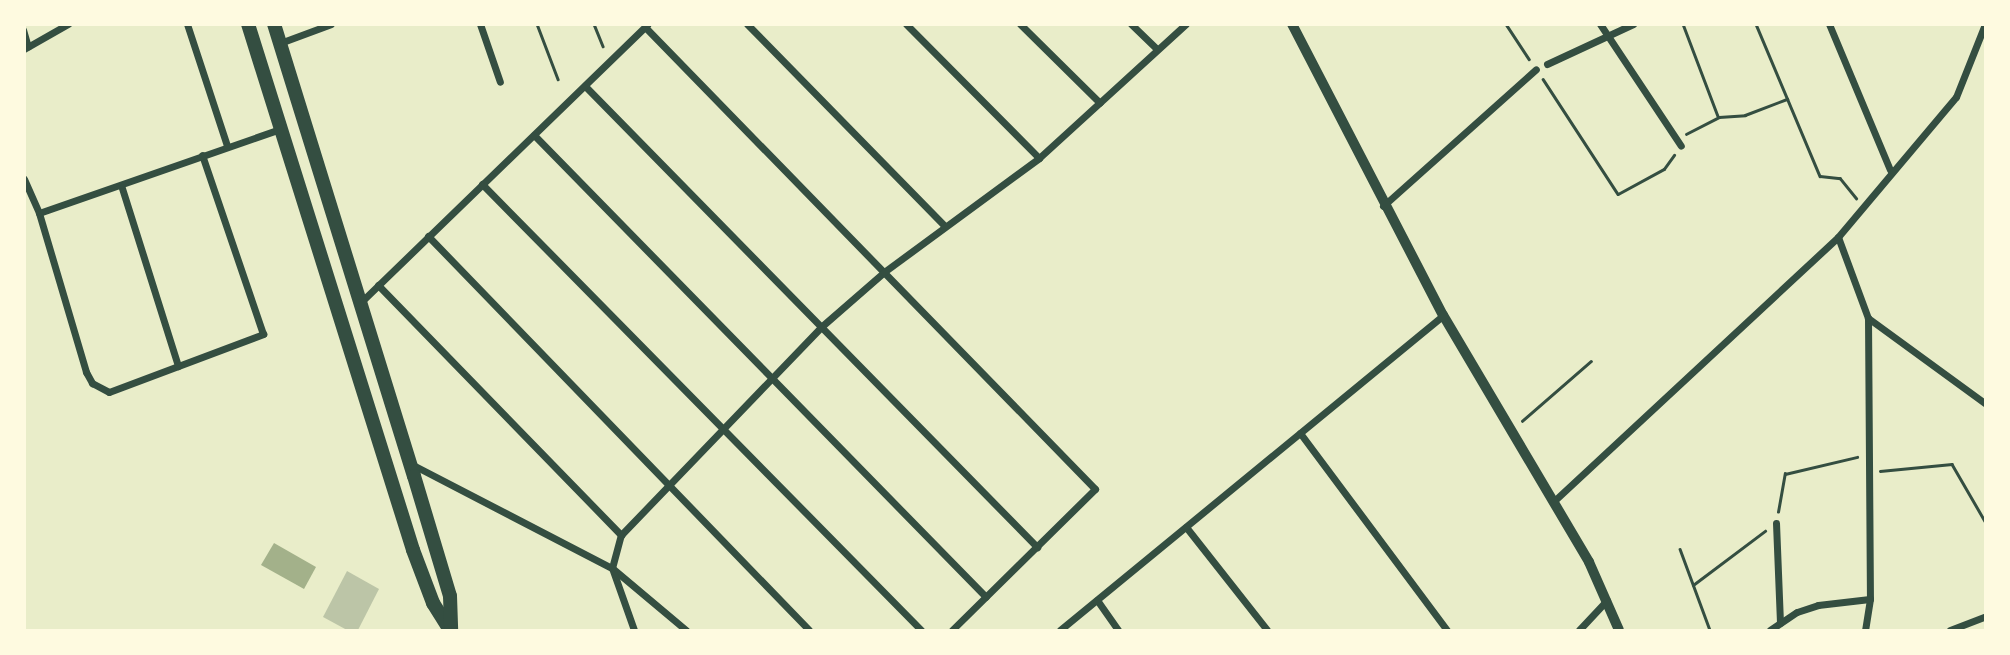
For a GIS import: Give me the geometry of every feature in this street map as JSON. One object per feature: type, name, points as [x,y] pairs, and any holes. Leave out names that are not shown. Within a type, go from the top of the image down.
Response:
[{"type":"main road","points":[[248,24],[413,550],[433,603],[451,631]]},
{"type":"main road","points":[[274,24],[450,596],[451,631]]},
{"type":"street","points":[[24,30],[27,48],[68,24]]},
{"type":"street","points":[[187,24],[227,146]]},
{"type":"street","points":[[280,43],[331,24]]},
{"type":"street","points":[[480,24],[500,82]]},
{"type":"street","points":[[747,24],[945,226]]},
{"type":"street","points":[[906,24],[1039,158]]},
{"type":"street","points":[[1020,24],[1100,103]]},
{"type":"street","points":[[1131,24],[1157,49]]},
{"type":"street","points":[[634,631],[612,568],[621,535],[821,327],[884,272],[1039,158],[1186,24]]},
{"type":"street","points":[[1292,24],[1384,206],[1443,315],[1554,501],[1608,600],[1619,631]]},
{"type":"street","points":[[1600,24],[1681,146]]},
{"type":"street","points":[[1547,64],[1633,24]]},
{"type":"street","points":[[1829,24],[1890,170]]},
{"type":"street","points":[[1554,501],[1838,237],[1890,170],[1956,97],[1985,24]]},
{"type":"street","points":[[360,303],[647,26],[1095,489],[952,631]]},
{"type":"street","points":[[1384,206],[1536,69]]},
{"type":"street","points":[[584,86],[1037,547]]},
{"type":"street","points":[[39,213],[280,129]]},
{"type":"street","points":[[534,135],[986,597]]},
{"type":"street","points":[[24,179],[39,213],[86,372],[92,383],[108,391],[263,334],[202,155]]},
{"type":"street","points":[[482,184],[921,631]]},
{"type":"street","points":[[121,185],[178,366]]},
{"type":"street","points":[[428,236],[809,631]]},
{"type":"street","points":[[1838,237],[1868,318],[1870,599],[1865,631]]},
{"type":"street","points":[[378,285],[621,535]]},
{"type":"street","points":[[1060,631],[1443,315]]},
{"type":"street","points":[[1868,318],[1986,404]]},
{"type":"street","points":[[1300,433],[1447,631]]},
{"type":"street","points":[[411,464],[612,568],[686,631]]},
{"type":"street","points":[[1776,523],[1780,623]]},
{"type":"street","points":[[1186,527],[1267,631]]},
{"type":"street","points":[[1770,631],[1780,623],[1818,605],[1870,599]]},
{"type":"street","points":[[1097,600],[1118,631]]},
{"type":"street","points":[[1579,631],[1608,600]]},
{"type":"street","points":[[1950,631],[1986,616]]},
{"type":"path","points":[[537,24],[558,79]]},
{"type":"path","points":[[594,24],[603,46]]},
{"type":"path","points":[[1506,24],[1618,194],[1664,169],[1688,131],[1719,117],[1745,115],[1787,99]]},
{"type":"path","points":[[1683,24],[1719,117]]},
{"type":"path","points":[[1756,24],[1821,178],[1837,176],[1851,197],[1867,201]]},
{"type":"path","points":[[1512,430],[1591,361]]},
{"type":"path","points":[[1693,585],[1776,523],[1784,474],[1870,454]]},
{"type":"path","points":[[1870,472],[1952,464],[1986,523]]},
{"type":"path","points":[[1680,549],[1710,631]]},
{"type":"shaded area","points":[[274,543],[316,567],[304,589],[261,565]]},
{"type":"building","points":[[347,571],[379,589],[358,630],[347,630],[323,617]]}]
